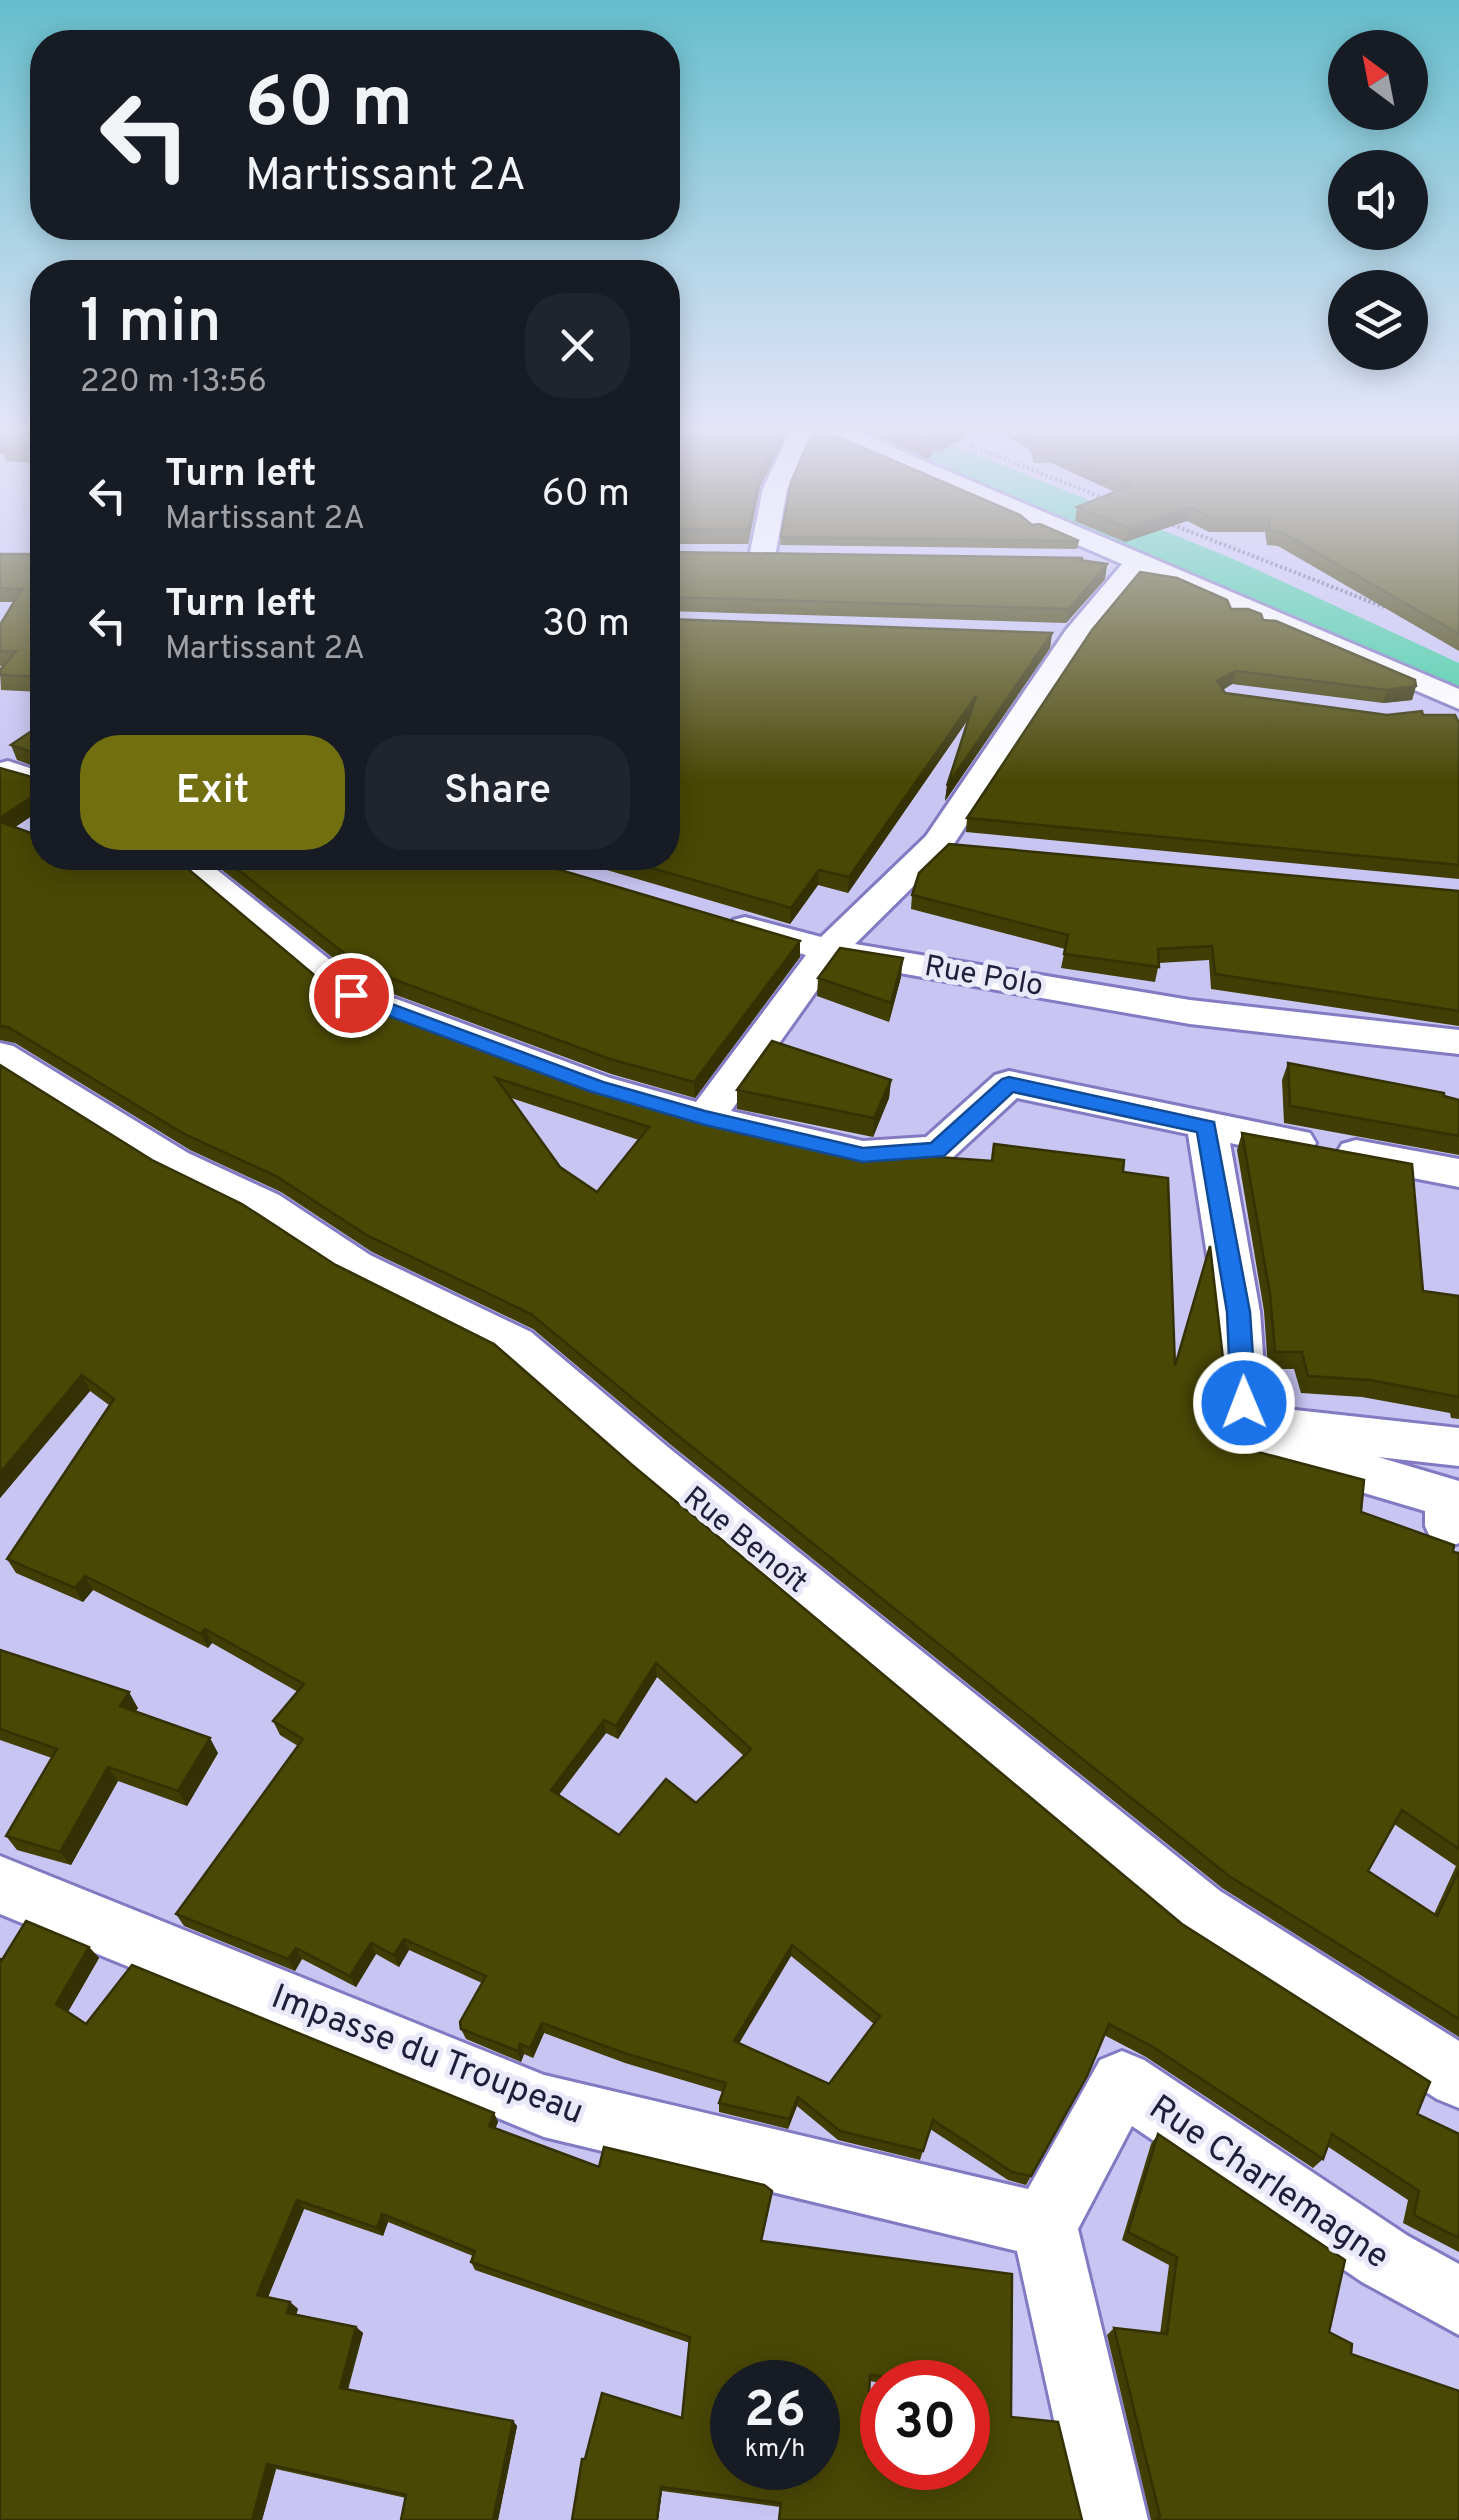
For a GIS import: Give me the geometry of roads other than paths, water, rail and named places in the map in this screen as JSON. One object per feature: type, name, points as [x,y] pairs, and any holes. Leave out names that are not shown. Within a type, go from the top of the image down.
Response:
[{"type":"street","points":[[762,557],[764,546]]},
{"type":"street","points":[[1102,546],[1459,704]]},
{"type":"street","points":[[1078,560],[1138,561]]},
{"type":"street","points":[[705,1118],[828,950],[938,843],[1076,636],[1138,561]]},
{"type":"street","points":[[1038,634],[1076,636]]},
{"type":"street","points":[[1421,712],[1459,704]]},
{"type":"street","points":[[8,770],[30,778]]},
{"type":"street","points":[[938,843],[976,847]]},
{"type":"street","points":[[197,870],[351,995],[596,1086],[705,1118],[863,1155],[936,1150],[1009,1084],[1206,1127],[1459,1173]]},
{"type":"street","name":"Rue Polo","points":[[707,916],[828,950],[1190,1012],[1459,1042]]},
{"type":"street","name":"Rue Benoît","points":[[0,1055],[174,1163],[264,1206],[355,1266],[516,1344],[652,1462],[1200,1912],[1459,2077]]},
{"type":"street","points":[[1206,1127],[1238,1312],[1245,1382],[1243,1438],[1450,1512]]},
{"type":"street","points":[[1242,1424],[1459,1447]]},
{"type":"street","name":"Impasse du Troupeau","points":[[0,1884],[544,2106],[1044,2225]]},
{"type":"street","name":"Rue Charlemagne","points":[[1044,2225],[1122,2082],[1385,2258],[1459,2301]]},
{"type":"street","points":[[1044,2225],[1112,2520]]},
{"type":"waterway","points":[[1160,546],[1459,683]]}]
